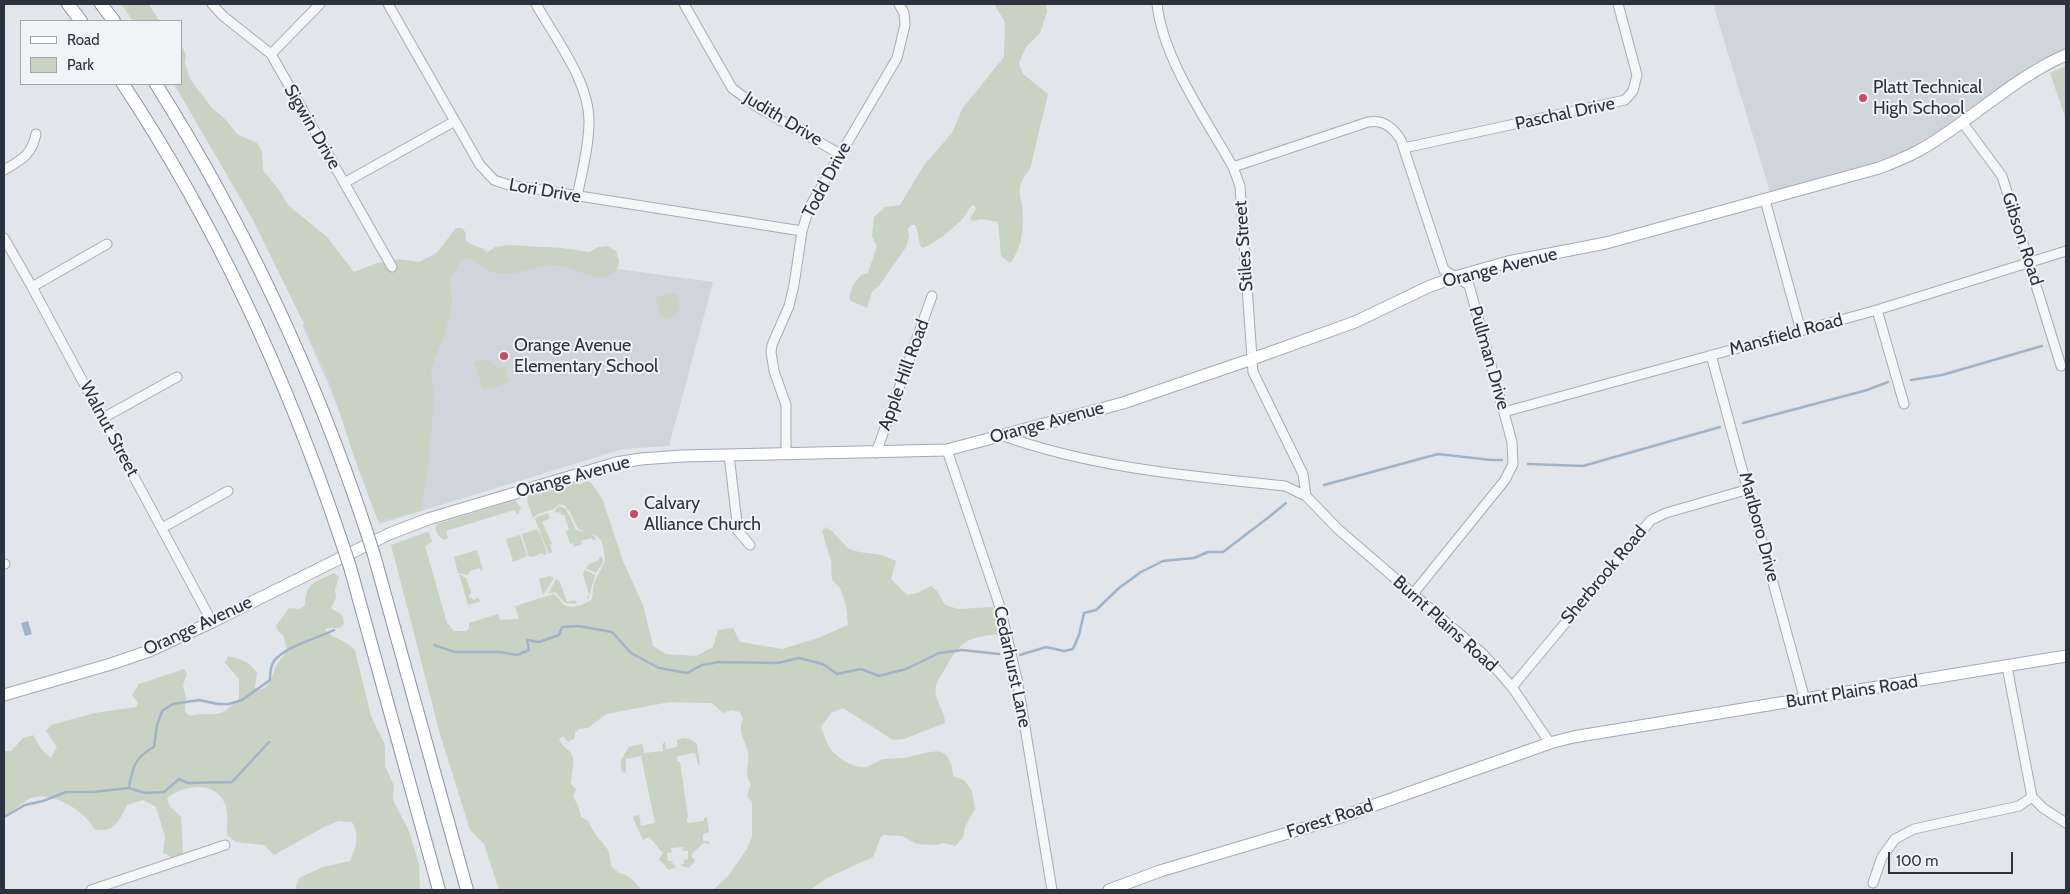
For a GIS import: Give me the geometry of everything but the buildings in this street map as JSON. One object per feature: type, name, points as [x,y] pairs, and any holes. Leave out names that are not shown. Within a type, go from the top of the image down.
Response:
[{"type":"highway","points":[[68,4],[79,20]]},
{"type":"highway","points":[[101,4],[113,20]]},
{"type":"highway","points":[[124,85],[184,182],[241,291],[295,411],[350,567],[439,890]]},
{"type":"highway","points":[[157,85],[214,181],[276,303],[330,428],[374,555],[467,890]]},
{"type":"main road","name":"Orange Avenue","points":[[4,695],[149,651],[212,622],[389,534],[428,519],[616,463],[641,459],[729,455],[947,450],[1123,403],[1252,360],[1356,322],[1428,287],[1455,277],[1508,262],[1606,243],[1871,171],[1916,152],[1962,122],[2028,74],[2066,55]]},
{"type":"main road","name":"Burnt Plains Road","points":[[1550,743],[1573,737],[2066,656]]},
{"type":"main road","name":"Forest Road","points":[[1109,890],[1160,871],[1335,819],[1550,743]]},
{"type":"street","name":"Sigwin Drive","points":[[212,4],[223,16],[271,54],[392,267]]},
{"type":"street","points":[[271,54],[320,4]]},
{"type":"street","name":"Lori Drive","points":[[388,4],[480,165],[494,180],[509,185],[577,197],[802,231]]},
{"type":"street","points":[[536,4],[579,80],[588,104],[588,138],[577,197]]},
{"type":"street","name":"Judith Drive","points":[[684,4],[732,88],[756,106],[840,154]]},
{"type":"street","name":"Todd Drive","points":[[786,454],[786,405],[774,371],[771,352],[772,344],[789,306],[802,231],[809,208],[897,58],[905,25],[904,13],[899,4]]},
{"type":"street","name":"Stiles Street","points":[[1157,4],[1162,31],[1174,62],[1233,167],[1240,186],[1253,372],[1303,474],[1306,496]]},
{"type":"street","name":"Paschal Drive","points":[[1404,148],[1625,100],[1633,91],[1637,75],[1618,4]]},
{"type":"street","points":[[344,182],[455,121]]},
{"type":"street","name":"Pullman Drive","points":[[1233,167],[1372,121],[1389,126],[1398,135],[1404,148],[1444,270],[1468,285],[1513,450],[1510,471],[1505,480],[1413,594]]},
{"type":"street","name":"Gibson Road","points":[[1962,122],[2002,176],[2061,366]]},
{"type":"street","points":[[4,170],[25,158],[34,146],[36,134]]},
{"type":"street","points":[[1765,200],[1801,331]]},
{"type":"street","name":"Walnut Street","points":[[4,238],[212,622]]},
{"type":"street","points":[[32,287],[107,244]]},
{"type":"street","name":"Mansfield Road","points":[[1504,412],[1877,310],[2066,251]]},
{"type":"street","name":"Apple Hill Road","points":[[876,453],[932,296]]},
{"type":"street","points":[[1877,310],[1904,404]]},
{"type":"street","name":"Marlboro Drive","points":[[1711,355],[1805,700]]},
{"type":"street","points":[[103,418],[177,377]]},
{"type":"street","name":"Burnt Plains Road","points":[[1001,435],[1021,442],[1131,468],[1285,486],[1306,496],[1339,530],[1472,643],[1512,687],[1550,743]]},
{"type":"street","name":"Cedarhurst Lane","points":[[947,450],[1000,607],[1017,679],[1052,890]]},
{"type":"street","points":[[729,455],[738,531],[750,546]]},
{"type":"street","name":"Sherbrook Road","points":[[1512,687],[1652,520],[1666,512],[1749,489]]},
{"type":"street","points":[[162,528],[228,491]]},
{"type":"street","points":[[2007,667],[2032,797],[2043,808],[2066,823]]},
{"type":"street","points":[[1873,883],[1882,857],[1896,839],[1914,829],[2019,806],[2032,797]]},
{"type":"street","points":[[91,890],[224,845]]},
{"type":"shaded area","name":"Platt Technical High School","points":[[1713,4],[2066,4],[2066,49],[2023,70],[1933,135],[1904,151],[1873,163],[1770,192]]},
{"type":"shaded area","name":"Orange Avenue Elementary School","points":[[449,246],[713,282],[669,446],[623,449],[379,524],[352,445],[302,325]]},
{"type":"green space","points":[[121,4],[149,4],[158,20],[132,20]]},
{"type":"green space","points":[[994,4],[1046,4],[1047,12],[1040,33],[1026,47],[1019,63],[1023,74],[1048,94],[1030,169],[1020,186],[1023,221],[1022,236],[1018,250],[1010,263],[1001,256],[998,222],[981,219],[972,221],[970,218],[976,209],[974,205],[956,225],[926,247],[922,248],[915,225],[911,225],[908,229],[909,236],[906,247],[879,286],[872,292],[867,308],[851,301],[849,297],[853,285],[861,275],[868,273],[877,246],[872,237],[874,217],[885,207],[900,205],[924,165],[952,133],[962,109],[1004,57],[1005,22]]},
{"type":"green space","points":[[182,46],[186,55],[185,63],[190,79],[212,108],[224,118],[237,134],[257,143],[262,152],[263,170],[288,205],[327,237],[354,272],[374,264],[399,259],[419,262],[432,257],[456,228],[462,228],[466,233],[466,240],[470,244],[484,249],[486,254],[495,247],[508,245],[562,248],[589,252],[598,247],[607,246],[616,251],[619,261],[617,270],[610,275],[597,277],[560,266],[543,267],[512,274],[495,273],[488,271],[468,258],[461,260],[450,278],[452,302],[445,334],[431,368],[434,399],[428,468],[421,511],[378,521],[353,454],[331,385],[308,332],[253,220],[175,85],[182,85]]},
{"type":"green space","points":[[2066,66],[2066,120],[2050,73]]},
{"type":"green space","points":[[671,293],[678,296],[680,308],[676,315],[666,319],[657,306],[656,297]]},
{"type":"green space","points":[[487,359],[499,369],[505,367],[509,382],[483,390],[474,362]]},
{"type":"green space","points":[[578,481],[579,485],[587,481],[591,483],[602,498],[623,561],[643,605],[653,646],[666,654],[696,656],[713,647],[718,630],[733,628],[740,642],[782,649],[818,638],[848,625],[846,605],[840,588],[832,580],[831,561],[822,531],[826,527],[849,549],[882,555],[896,561],[891,579],[907,595],[917,593],[931,586],[937,591],[945,605],[958,609],[993,607],[1000,634],[980,637],[966,642],[950,659],[937,682],[936,695],[945,723],[904,739],[893,740],[843,708],[831,713],[821,727],[831,749],[840,758],[856,766],[867,767],[882,760],[904,758],[930,752],[943,753],[948,757],[953,776],[964,780],[972,791],[975,809],[965,827],[963,838],[955,846],[943,843],[936,845],[917,844],[902,836],[884,835],[881,837],[873,857],[827,878],[810,890],[713,890],[728,876],[747,849],[752,837],[752,802],[747,796],[751,784],[747,776],[748,753],[741,732],[743,719],[740,712],[731,710],[723,713],[712,703],[670,702],[606,714],[588,728],[579,729],[575,733],[575,738],[568,742],[563,736],[559,739],[572,755],[571,784],[576,789],[573,797],[578,805],[581,817],[588,821],[595,834],[609,851],[611,866],[619,873],[629,877],[642,890],[499,890],[484,844],[470,830],[440,734],[391,545],[427,532],[429,533],[432,542],[425,546],[447,623],[454,631],[466,631],[469,628],[469,623],[498,614],[500,620],[519,619],[515,606],[554,594],[566,606],[582,605],[592,599],[594,583],[605,561],[601,541],[596,536],[578,529],[570,512],[564,505],[559,504],[554,509],[538,514],[533,518],[527,500],[528,496]]},
{"type":"green space","points":[[515,500],[521,508],[518,515],[514,510],[446,531],[448,538],[444,540],[438,535],[435,528],[437,524]]},
{"type":"green space","points":[[559,506],[566,509],[576,530],[590,533],[597,539],[593,540],[592,538],[581,541],[582,544],[574,547],[573,543],[570,544],[566,531],[569,530],[564,515],[561,515],[560,512],[556,513],[555,510]]},
{"type":"green space","points":[[548,513],[550,518],[542,522],[552,544],[550,545],[552,552],[549,554],[535,519]]},
{"type":"green space","points":[[537,529],[547,554],[544,555],[542,553],[533,557],[528,556],[522,534]]},
{"type":"green space","points":[[520,535],[527,556],[513,562],[506,539]]},
{"type":"green space","points":[[477,550],[483,570],[481,571],[480,568],[470,571],[468,575],[458,573],[454,557]]},
{"type":"green space","points":[[602,556],[603,562],[596,573],[586,568],[589,564],[599,560]]},
{"type":"green space","points":[[585,570],[595,575],[588,600],[587,597],[589,595],[583,574]]},
{"type":"green space","points":[[334,573],[339,577],[335,590],[336,598],[331,608],[342,615],[344,624],[339,628],[327,628],[325,630],[355,650],[371,716],[385,745],[385,766],[394,786],[393,800],[409,831],[419,865],[420,890],[295,890],[299,878],[323,867],[350,861],[356,842],[356,832],[352,822],[339,821],[326,826],[274,855],[264,845],[236,842],[227,835],[227,810],[222,798],[216,792],[200,787],[174,793],[167,798],[170,807],[181,816],[183,855],[171,857],[163,853],[165,837],[156,807],[143,800],[127,805],[112,828],[101,830],[94,829],[74,808],[55,799],[45,797],[27,800],[4,817],[4,751],[11,751],[23,738],[33,735],[42,750],[51,758],[57,747],[46,731],[51,725],[95,713],[136,707],[138,703],[132,695],[139,684],[184,669],[187,674],[183,685],[186,698],[185,712],[190,716],[218,714],[225,711],[239,699],[239,679],[225,663],[228,656],[245,662],[254,669],[257,673],[255,688],[263,689],[266,687],[271,680],[276,666],[287,651],[284,636],[278,631],[276,626],[289,608],[300,609],[305,605],[307,591],[313,584]]},
{"type":"green space","points":[[459,574],[466,578],[471,592],[469,597],[475,600],[477,597],[481,601],[468,605]]},
{"type":"green space","points":[[550,576],[554,578],[543,595],[539,579]]},
{"type":"green space","points":[[556,579],[560,582],[567,602],[575,600],[577,604],[565,603],[555,592],[548,594]]},
{"type":"green space","points":[[683,738],[690,739],[697,744],[700,765],[695,753],[677,756],[678,762],[680,762],[688,817],[687,823],[704,821],[704,818],[707,817],[709,832],[703,834],[703,841],[709,841],[709,844],[703,843],[691,855],[695,861],[689,868],[681,864],[684,864],[684,860],[688,859],[688,851],[683,851],[683,847],[671,848],[672,852],[667,853],[668,861],[672,861],[676,867],[669,870],[659,859],[663,853],[649,837],[643,840],[633,818],[639,815],[641,826],[655,823],[641,756],[626,759],[626,772],[624,773],[621,770],[621,760],[629,747],[642,744],[644,753],[663,751],[662,745],[665,741],[666,749],[677,747],[677,740]]},
{"type":"water","points":[[28,621],[32,634],[25,636],[21,623]]},
{"type":"waterway","points":[[1911,380],[1942,375],[2042,346]]},
{"type":"waterway","points":[[1743,423],[1867,390],[1888,382]]},
{"type":"waterway","points":[[1528,464],[1583,466],[1720,427]]},
{"type":"waterway","points":[[1324,485],[1438,454],[1502,460]]},
{"type":"waterway","points":[[1020,655],[1046,647],[1064,651],[1073,649],[1079,635],[1084,613],[1096,610],[1119,588],[1141,572],[1163,561],[1194,558],[1208,552],[1223,552],[1286,503]]},
{"type":"waterway","points":[[434,645],[455,652],[500,652],[517,655],[529,650],[527,640],[539,642],[559,635],[562,627],[578,626],[612,632],[631,653],[659,668],[687,673],[702,665],[719,662],[778,663],[799,658],[823,664],[837,674],[861,669],[879,676],[906,669],[939,653],[962,650],[999,654]]},
{"type":"waterway","points":[[4,817],[25,805],[43,801],[66,792],[92,792],[129,788],[139,759],[154,747],[157,725],[162,711],[173,704],[199,700],[218,704],[229,704],[242,700],[270,680],[274,661],[285,651],[334,630]]},
{"type":"waterway","points":[[129,788],[145,793],[164,792],[179,779],[188,783],[232,782],[269,742]]},
{"type":"place","name":"Platt Technical High School","points":[[1863,98]]},
{"type":"place","name":"Orange Avenue Elementary School","points":[[504,356]]},
{"type":"place","name":"Calvary Alliance Church","points":[[634,514]]}]
